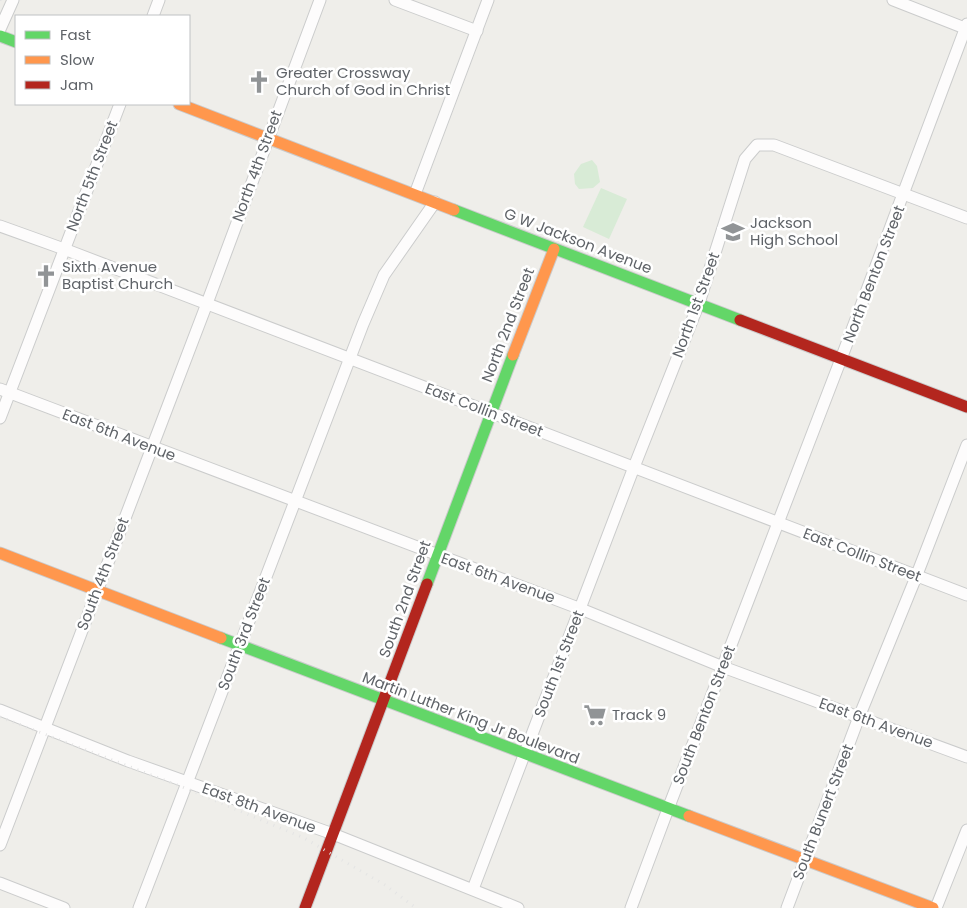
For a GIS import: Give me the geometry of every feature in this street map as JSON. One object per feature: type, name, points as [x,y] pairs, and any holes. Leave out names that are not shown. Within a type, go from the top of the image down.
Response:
[{"type":"street","points":[[0,29],[13,0]]},
{"type":"street","points":[[152,15],[159,0]]},
{"type":"street","name":"North 4th Street","points":[[207,304],[267,137],[320,0]]},
{"type":"street","points":[[395,0],[477,31]]},
{"type":"street","points":[[415,194],[488,0]]},
{"type":"street","points":[[893,0],[966,27]]},
{"type":"street","name":"North Benton Street","points":[[778,523],[966,27]]},
{"type":"street","points":[[0,36],[15,42]]},
{"type":"street","name":"North 5th Street","points":[[0,418],[5,391],[64,249],[120,105]]},
{"type":"street","name":"G W Jackson Avenue","points":[[182,105],[967,407]]},
{"type":"street","name":"North 1st Street","points":[[634,467],[699,303],[746,159],[758,145],[774,144],[904,194]]},
{"type":"street","points":[[904,194],[967,218]]},
{"type":"street","name":"South 3rd Street","points":[[138,908],[384,275],[435,202]]},
{"type":"street","name":"East Collin Street","points":[[0,226],[967,595]]},
{"type":"street","name":"North 2nd Street","points":[[491,412],[554,249]]},
{"type":"street","name":"South 4th Street","points":[[0,845],[207,304]]},
{"type":"street","name":"East 6th Avenue","points":[[5,391],[581,609],[723,666],[967,757]]},
{"type":"street","name":"South 2nd Street","points":[[305,908],[491,412]]},
{"type":"street","name":"South Bunert Street","points":[[787,908],[859,716],[967,445]]},
{"type":"street","name":"South 1st Street","points":[[473,889],[634,467]]},
{"type":"street","name":"South Benton Street","points":[[632,908],[778,523]]},
{"type":"street","name":"Martin Luther King Jr Boulevard","points":[[0,553],[525,755],[934,908]]},
{"type":"street","name":"East 8th Avenue","points":[[0,710],[128,761],[333,834],[518,908]]},
{"type":"street","points":[[934,908],[967,830]]},
{"type":"street","points":[[0,883],[64,908]]},
{"type":"green space","points":[[592,160],[597,166],[600,182],[593,188],[579,189],[575,184],[574,174],[581,164]]},
{"type":"green space","points":[[601,188],[627,199],[609,239],[583,227]]},
{"type":"railway","points":[[0,717],[185,788],[304,838],[385,885],[416,908]]},
{"type":"traffic: fast","points":[[0,36],[15,42]]},
{"type":"traffic: fast","points":[[454,210],[740,320]]},
{"type":"traffic: fast","points":[[427,584],[513,355]]},
{"type":"traffic: fast","points":[[221,638],[689,816]]},
{"type":"traffic: slow","points":[[182,105],[454,210]]},
{"type":"traffic: slow","points":[[513,355],[554,249]]},
{"type":"traffic: slow","points":[[0,553],[221,638]]},
{"type":"traffic: slow","points":[[689,816],[933,908]]},
{"type":"traffic: jam","points":[[740,320],[967,407]]},
{"type":"traffic: jam","points":[[305,908],[427,584]]},
{"type":"place","name":"Greater Crossway Church of God in Christ","points":[[259,82]]},
{"type":"place","name":"Jackson High School","points":[[733,232]]},
{"type":"place","name":"Sixth Avenue Baptist Church","points":[[46,276]]},
{"type":"place","name":"Track 9","points":[[595,715]]}]
